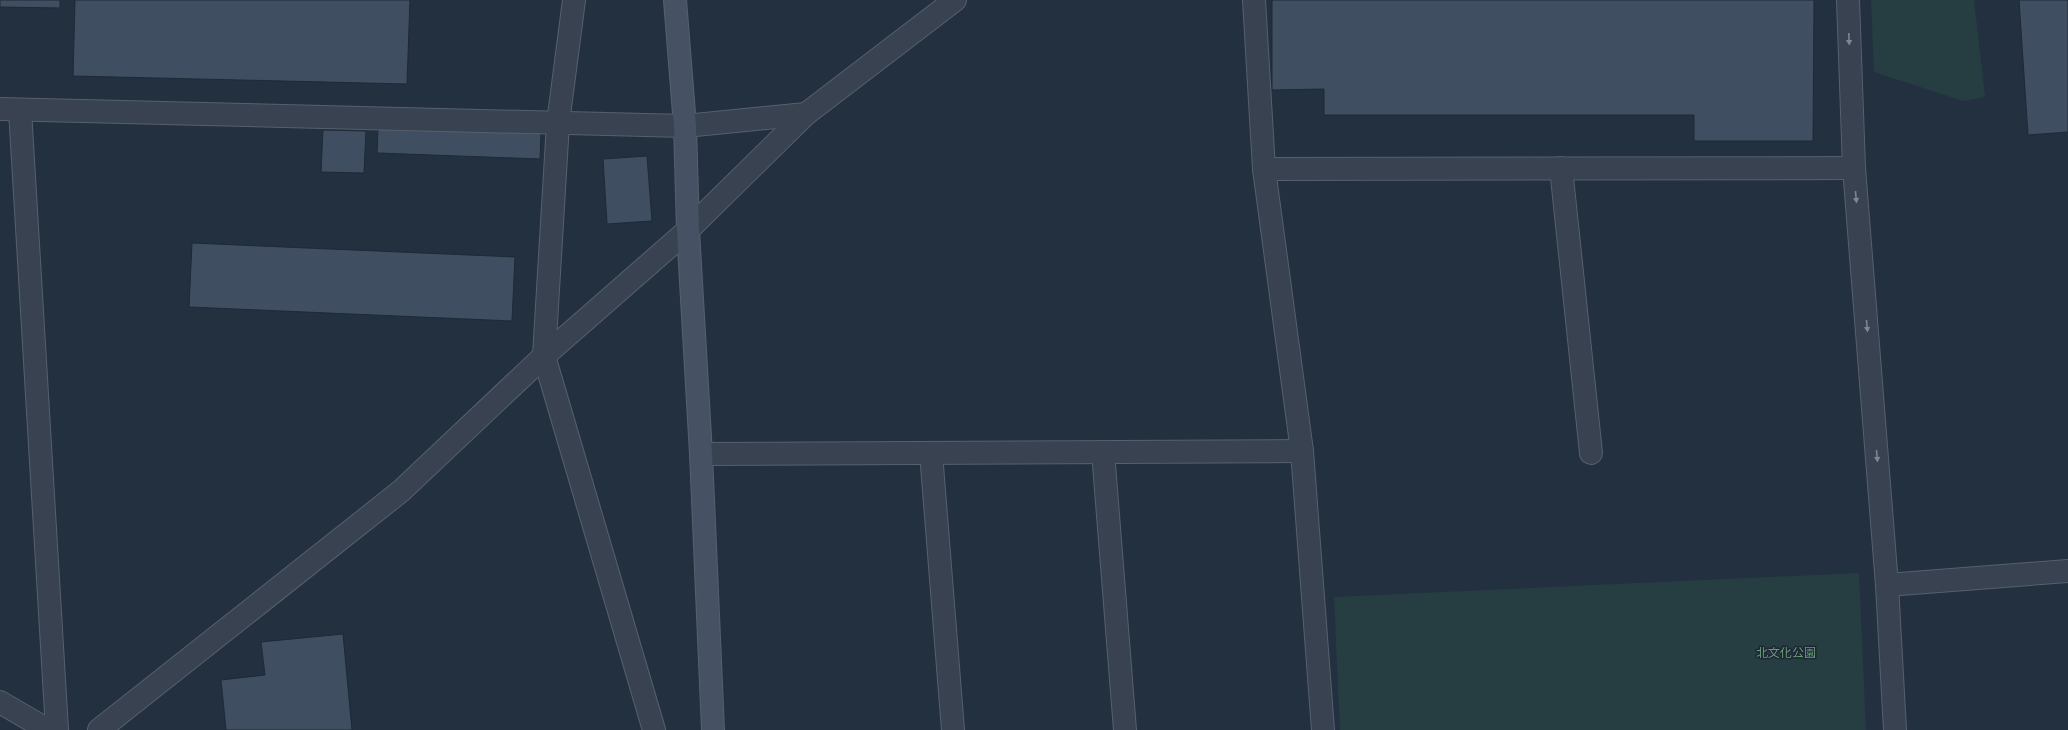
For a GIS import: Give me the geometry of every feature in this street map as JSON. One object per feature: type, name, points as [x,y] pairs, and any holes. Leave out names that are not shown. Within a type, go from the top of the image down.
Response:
[{"type":"street","points":[[574,0],[558,123],[544,356],[654,730]]},
{"type":"street","points":[[675,0],[685,126],[688,230],[701,454],[714,730]]},
{"type":"street","points":[[99,730],[400,491],[544,356],[688,230],[806,114],[955,0]]},
{"type":"street","points":[[1254,0],[1264,169],[1302,451],[1323,730]]},
{"type":"street","points":[[1848,0],[1854,168],[1887,585],[1895,730]]},
{"type":"street","points":[[57,730],[10,110],[685,126],[806,114]]},
{"type":"street","points":[[1561,168],[1591,453]]},
{"type":"street","points":[[1264,169],[1854,168]]},
{"type":"street","points":[[701,454],[1302,451]]},
{"type":"street","points":[[1103,452],[1125,730]]},
{"type":"street","points":[[931,453],[953,730]]},
{"type":"street","points":[[1887,585],[2068,571]]},
{"type":"street","points":[[0,702],[48,730]]},
{"type":"green space","points":[[1871,0],[1974,0],[1985,97],[1963,101],[1874,72]]},
{"type":"green space","name":"北文化公園","points":[[1859,573],[1866,730],[1340,730],[1334,597]]},
{"type":"building","points":[[0,0],[60,0],[60,8],[0,7]]},
{"type":"building","points":[[75,0],[410,0],[407,84],[73,76]]},
{"type":"building","points":[[1272,0],[1814,0],[1813,141],[1694,141],[1694,115],[1324,115],[1324,89],[1272,90]]},
{"type":"building","points":[[2019,0],[2068,0],[2068,132],[2028,135]]},
{"type":"building","points":[[378,128],[541,133],[540,159],[377,153]]},
{"type":"building","points":[[323,130],[366,131],[364,173],[321,172]]},
{"type":"building","points":[[647,156],[652,221],[607,224],[603,159]]},
{"type":"building","points":[[192,243],[515,257],[512,321],[189,307]]},
{"type":"building","points":[[343,634],[352,730],[226,730],[221,680],[265,675],[261,642]]}]
